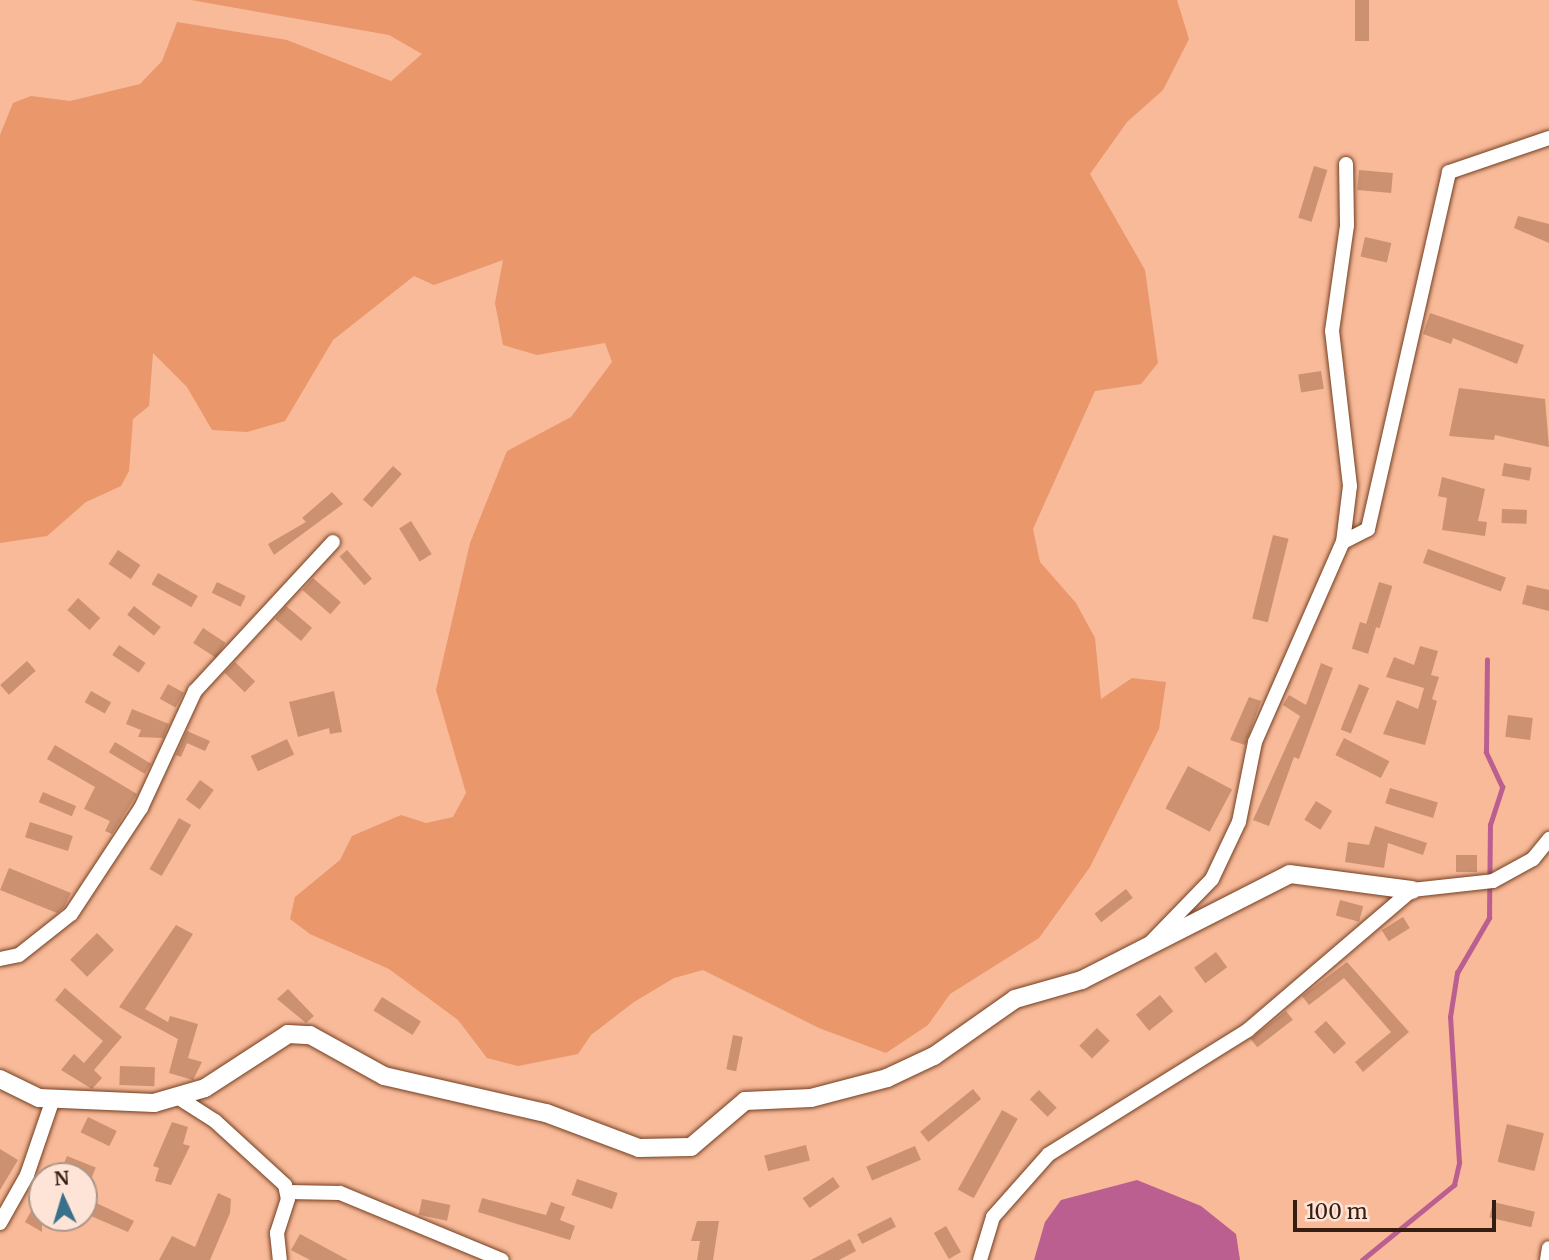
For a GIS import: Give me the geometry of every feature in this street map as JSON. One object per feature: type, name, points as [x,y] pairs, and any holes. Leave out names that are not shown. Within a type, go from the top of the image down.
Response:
[{"type":"street","points":[[1343,542],[1368,528],[1449,172],[1549,138]]},
{"type":"street","points":[[1151,942],[1212,879],[1239,822],[1255,742],[1343,542],[1350,486],[1332,331],[1347,225],[1346,164]]},
{"type":"street","points":[[0,959],[19,955],[71,914],[141,808],[195,691],[333,542]]},
{"type":"street","points":[[0,1079],[53,1099],[179,1098],[288,1034],[310,1035],[359,1067],[408,1083],[546,1113],[639,1148],[691,1147],[745,1101],[811,1098],[887,1077],[934,1056],[1015,999],[1082,980],[1151,942],[1290,874],[1412,890],[1493,881],[1533,859],[1549,839]]},
{"type":"street","points":[[980,1260],[993,1217],[1049,1154],[1248,1030],[1412,890]]},
{"type":"street","points":[[179,1098],[262,1160],[288,1192],[340,1193],[502,1260]]},
{"type":"street","points":[[0,1223],[27,1175],[53,1099]]},
{"type":"street","points":[[280,1260],[277,1233],[288,1192]]},
{"type":"street","points":[[1547,1260],[1549,1248]]},
{"type":"shaded area","points":[[191,0],[1177,0],[1189,39],[1163,90],[1127,122],[1090,174],[1145,270],[1158,363],[1141,384],[1095,391],[1033,529],[1040,562],[1076,603],[1095,638],[1101,699],[1132,678],[1166,682],[1159,729],[1090,867],[1039,938],[950,994],[928,1025],[886,1053],[819,1028],[703,970],[674,978],[634,1002],[591,1035],[578,1054],[518,1066],[487,1058],[458,1020],[389,969],[310,934],[290,919],[295,897],[340,860],[352,836],[401,815],[426,823],[453,817],[466,793],[436,690],[470,543],[507,451],[571,417],[612,362],[605,343],[537,355],[503,345],[495,303],[503,260],[434,285],[414,276],[333,340],[285,421],[247,432],[212,430],[187,387],[153,353],[149,406],[133,419],[129,471],[121,486],[86,502],[47,536],[0,543],[0,135],[13,103],[31,96],[70,101],[140,84],[162,61],[177,22],[287,40],[391,81],[422,54],[389,35]]},
{"type":"shaded area","points":[[1137,1180],[1201,1206],[1236,1234],[1240,1260],[1034,1260],[1045,1222],[1061,1200]]},
{"type":"building","points":[[1355,0],[1369,0],[1369,41],[1355,41]]},
{"type":"building","points":[[1314,166],[1327,170],[1312,222],[1298,218]]},
{"type":"building","points":[[1359,170],[1393,173],[1391,193],[1357,190]]},
{"type":"building","points":[[1518,216],[1549,224],[1549,243],[1514,228]]},
{"type":"building","points":[[1365,237],[1391,243],[1387,263],[1361,256]]},
{"type":"building","points":[[1430,313],[1524,345],[1517,364],[1453,338],[1451,344],[1423,334]]},
{"type":"building","points":[[1321,371],[1324,389],[1301,392],[1298,375]]},
{"type":"building","points":[[1459,388],[1545,399],[1549,447],[1495,435],[1494,440],[1449,436]]},
{"type":"building","points":[[1504,463],[1532,468],[1529,481],[1502,476]]},
{"type":"building","points":[[393,466],[402,474],[372,507],[363,499]]},
{"type":"building","points":[[1442,477],[1485,489],[1478,521],[1487,522],[1485,536],[1442,530],[1447,498],[1438,496]]},
{"type":"building","points":[[332,492],[343,504],[274,555],[268,544],[306,522],[302,518]]},
{"type":"building","points":[[1502,509],[1527,510],[1526,524],[1502,523]]},
{"type":"building","points":[[411,521],[432,554],[420,561],[399,528]]},
{"type":"building","points":[[1273,535],[1289,539],[1268,622],[1252,618]]},
{"type":"building","points":[[1428,549],[1506,577],[1501,591],[1423,563]]},
{"type":"building","points":[[118,550],[140,565],[131,579],[108,564]]},
{"type":"building","points":[[347,550],[372,579],[364,585],[339,557]]},
{"type":"building","points":[[158,573],[198,596],[191,607],[152,584]]},
{"type":"building","points":[[313,578],[341,602],[330,614],[303,590]]},
{"type":"building","points":[[217,582],[246,596],[241,607],[212,593]]},
{"type":"building","points":[[1379,582],[1392,586],[1380,628],[1366,624]]},
{"type":"building","points":[[1527,585],[1549,590],[1549,611],[1522,604]]},
{"type":"building","points":[[78,598],[100,618],[90,630],[67,610]]},
{"type":"building","points":[[134,606],[161,627],[154,636],[127,615]]},
{"type":"building","points":[[286,606],[312,628],[301,641],[275,619]]},
{"type":"building","points":[[1360,622],[1376,627],[1368,654],[1352,649]]},
{"type":"building","points":[[203,628],[226,643],[216,658],[193,643]]},
{"type":"building","points":[[119,645],[146,663],[139,673],[112,655]]},
{"type":"building","points":[[1420,646],[1438,651],[1431,675],[1439,677],[1432,699],[1437,701],[1425,745],[1383,734],[1397,700],[1418,709],[1424,688],[1386,677],[1394,657],[1414,665]]},
{"type":"building","points":[[27,661],[36,671],[9,695],[0,685]]},
{"type":"building","points":[[235,662],[255,681],[245,692],[225,673]]},
{"type":"building","points":[[1321,663],[1333,668],[1299,759],[1294,757],[1269,826],[1253,820],[1300,716],[1283,705],[1289,695],[1306,705]]},
{"type":"building","points":[[168,684],[184,693],[176,708],[160,699]]},
{"type":"building","points":[[1359,684],[1369,688],[1351,734],[1341,729]]},
{"type":"building","points":[[91,691],[111,702],[105,714],[85,702]]},
{"type":"building","points":[[334,691],[342,732],[330,734],[329,728],[298,737],[289,702]]},
{"type":"building","points":[[1249,697],[1261,701],[1245,745],[1230,740]]},
{"type":"building","points":[[132,709],[169,724],[163,738],[138,737],[141,730],[126,724]]},
{"type":"building","points":[[1508,715],[1533,718],[1530,740],[1505,737]]},
{"type":"building","points":[[187,731],[210,741],[205,751],[187,743],[181,757],[176,755]]},
{"type":"building","points":[[1344,738],[1389,761],[1381,778],[1335,755]]},
{"type":"building","points":[[287,739],[294,754],[258,771],[251,756]]},
{"type":"building","points":[[115,742],[151,764],[145,774],[109,752]]},
{"type":"building","points":[[55,745],[137,794],[112,834],[105,831],[110,821],[84,809],[95,787],[47,759]]},
{"type":"building","points":[[1188,766],[1232,789],[1210,832],[1165,808]]},
{"type":"building","points":[[200,780],[214,790],[200,809],[186,799]]},
{"type":"building","points":[[1390,788],[1438,803],[1433,818],[1385,803]]},
{"type":"building","points":[[43,792],[76,806],[72,816],[39,802]]},
{"type":"building","points":[[1316,801],[1332,811],[1320,830],[1304,820]]},
{"type":"building","points":[[179,818],[191,825],[162,876],[150,869]]},
{"type":"building","points":[[30,822],[73,836],[68,851],[25,837]]},
{"type":"building","points":[[1375,826],[1427,843],[1423,855],[1388,843],[1384,868],[1345,862],[1348,842],[1369,845]]},
{"type":"building","points":[[1456,855],[1477,855],[1477,872],[1456,872]]},
{"type":"building","points":[[9,868],[71,893],[64,907],[57,913],[0,890]]},
{"type":"building","points":[[1126,889],[1133,898],[1101,922],[1094,914]]},
{"type":"building","points":[[1340,900],[1363,906],[1359,922],[1336,915]]},
{"type":"building","points":[[1403,917],[1410,928],[1389,941],[1382,930]]},
{"type":"building","points":[[176,925],[193,934],[145,1009],[168,1022],[170,1016],[198,1024],[188,1058],[202,1062],[193,1080],[169,1073],[178,1039],[119,1007]]},
{"type":"building","points":[[97,933],[114,950],[87,977],[70,960]]},
{"type":"building","points":[[1216,952],[1227,967],[1205,983],[1194,968]]},
{"type":"building","points":[[1347,962],[1409,1032],[1363,1072],[1355,1062],[1391,1032],[1344,978],[1309,1005],[1302,996]]},
{"type":"building","points":[[65,988],[122,1037],[94,1070],[102,1078],[92,1089],[61,1070],[74,1054],[84,1063],[103,1041],[55,1000]]},
{"type":"building","points":[[288,989],[314,1016],[306,1023],[277,999]]},
{"type":"building","points":[[1160,995],[1173,1011],[1149,1031],[1136,1015]]},
{"type":"building","points":[[382,997],[421,1021],[413,1035],[374,1011]]},
{"type":"building","points":[[1286,1011],[1293,1020],[1257,1047],[1251,1039]]},
{"type":"building","points":[[1326,1021],[1346,1043],[1334,1054],[1314,1032]]},
{"type":"building","points":[[1097,1028],[1110,1041],[1092,1058],[1079,1046]]},
{"type":"building","points":[[733,1035],[743,1037],[736,1071],[726,1069]]},
{"type":"building","points":[[120,1066],[155,1067],[154,1086],[119,1085]]},
{"type":"building","points":[[973,1089],[981,1099],[928,1142],[920,1132]]},
{"type":"building","points":[[1039,1090],[1057,1108],[1047,1117],[1030,1099]]},
{"type":"building","points":[[1002,1110],[1018,1119],[974,1198],[958,1190]]},
{"type":"building","points":[[88,1117],[117,1131],[109,1146],[81,1132]]},
{"type":"building","points":[[172,1122],[188,1127],[183,1144],[190,1146],[171,1185],[155,1181],[159,1168],[153,1166]]},
{"type":"building","points":[[1507,1124],[1544,1133],[1534,1171],[1498,1162]]},
{"type":"building","points":[[806,1145],[810,1161],[768,1171],[764,1155]]},
{"type":"building","points":[[915,1146],[921,1160],[872,1181],[866,1167]]},
{"type":"building","points":[[0,1149],[18,1160],[0,1190]]},
{"type":"building","points":[[67,1156],[82,1162],[65,1162]]},
{"type":"building","points":[[833,1177],[840,1187],[810,1208],[803,1198]]},
{"type":"building","points":[[577,1179],[618,1193],[612,1209],[571,1195]]},
{"type":"building","points":[[218,1193],[231,1199],[230,1213],[210,1260],[159,1260],[172,1236],[195,1247]]},
{"type":"building","points":[[482,1198],[546,1215],[551,1202],[565,1207],[560,1220],[575,1226],[570,1240],[478,1212]]},
{"type":"building","points":[[422,1199],[450,1205],[447,1221],[419,1215]]},
{"type":"building","points":[[1493,1202],[1535,1212],[1531,1227],[1489,1218]]},
{"type":"building","points":[[98,1204],[134,1221],[128,1232],[98,1219]]},
{"type":"building","points":[[891,1217],[896,1227],[862,1244],[857,1234]]},
{"type":"building","points":[[697,1221],[719,1221],[713,1260],[697,1260],[700,1241],[691,1241]]},
{"type":"building","points":[[946,1226],[961,1252],[949,1259],[934,1233]]},
{"type":"building","points":[[300,1234],[348,1260],[310,1260],[291,1250]]},
{"type":"building","points":[[850,1239],[856,1251],[839,1260],[811,1260]]},
{"type":"waterway","points":[[1362,1260],[1454,1185],[1459,1163],[1450,1017],[1457,973],[1489,918],[1490,825],[1502,787],[1486,752],[1487,660]]}]
